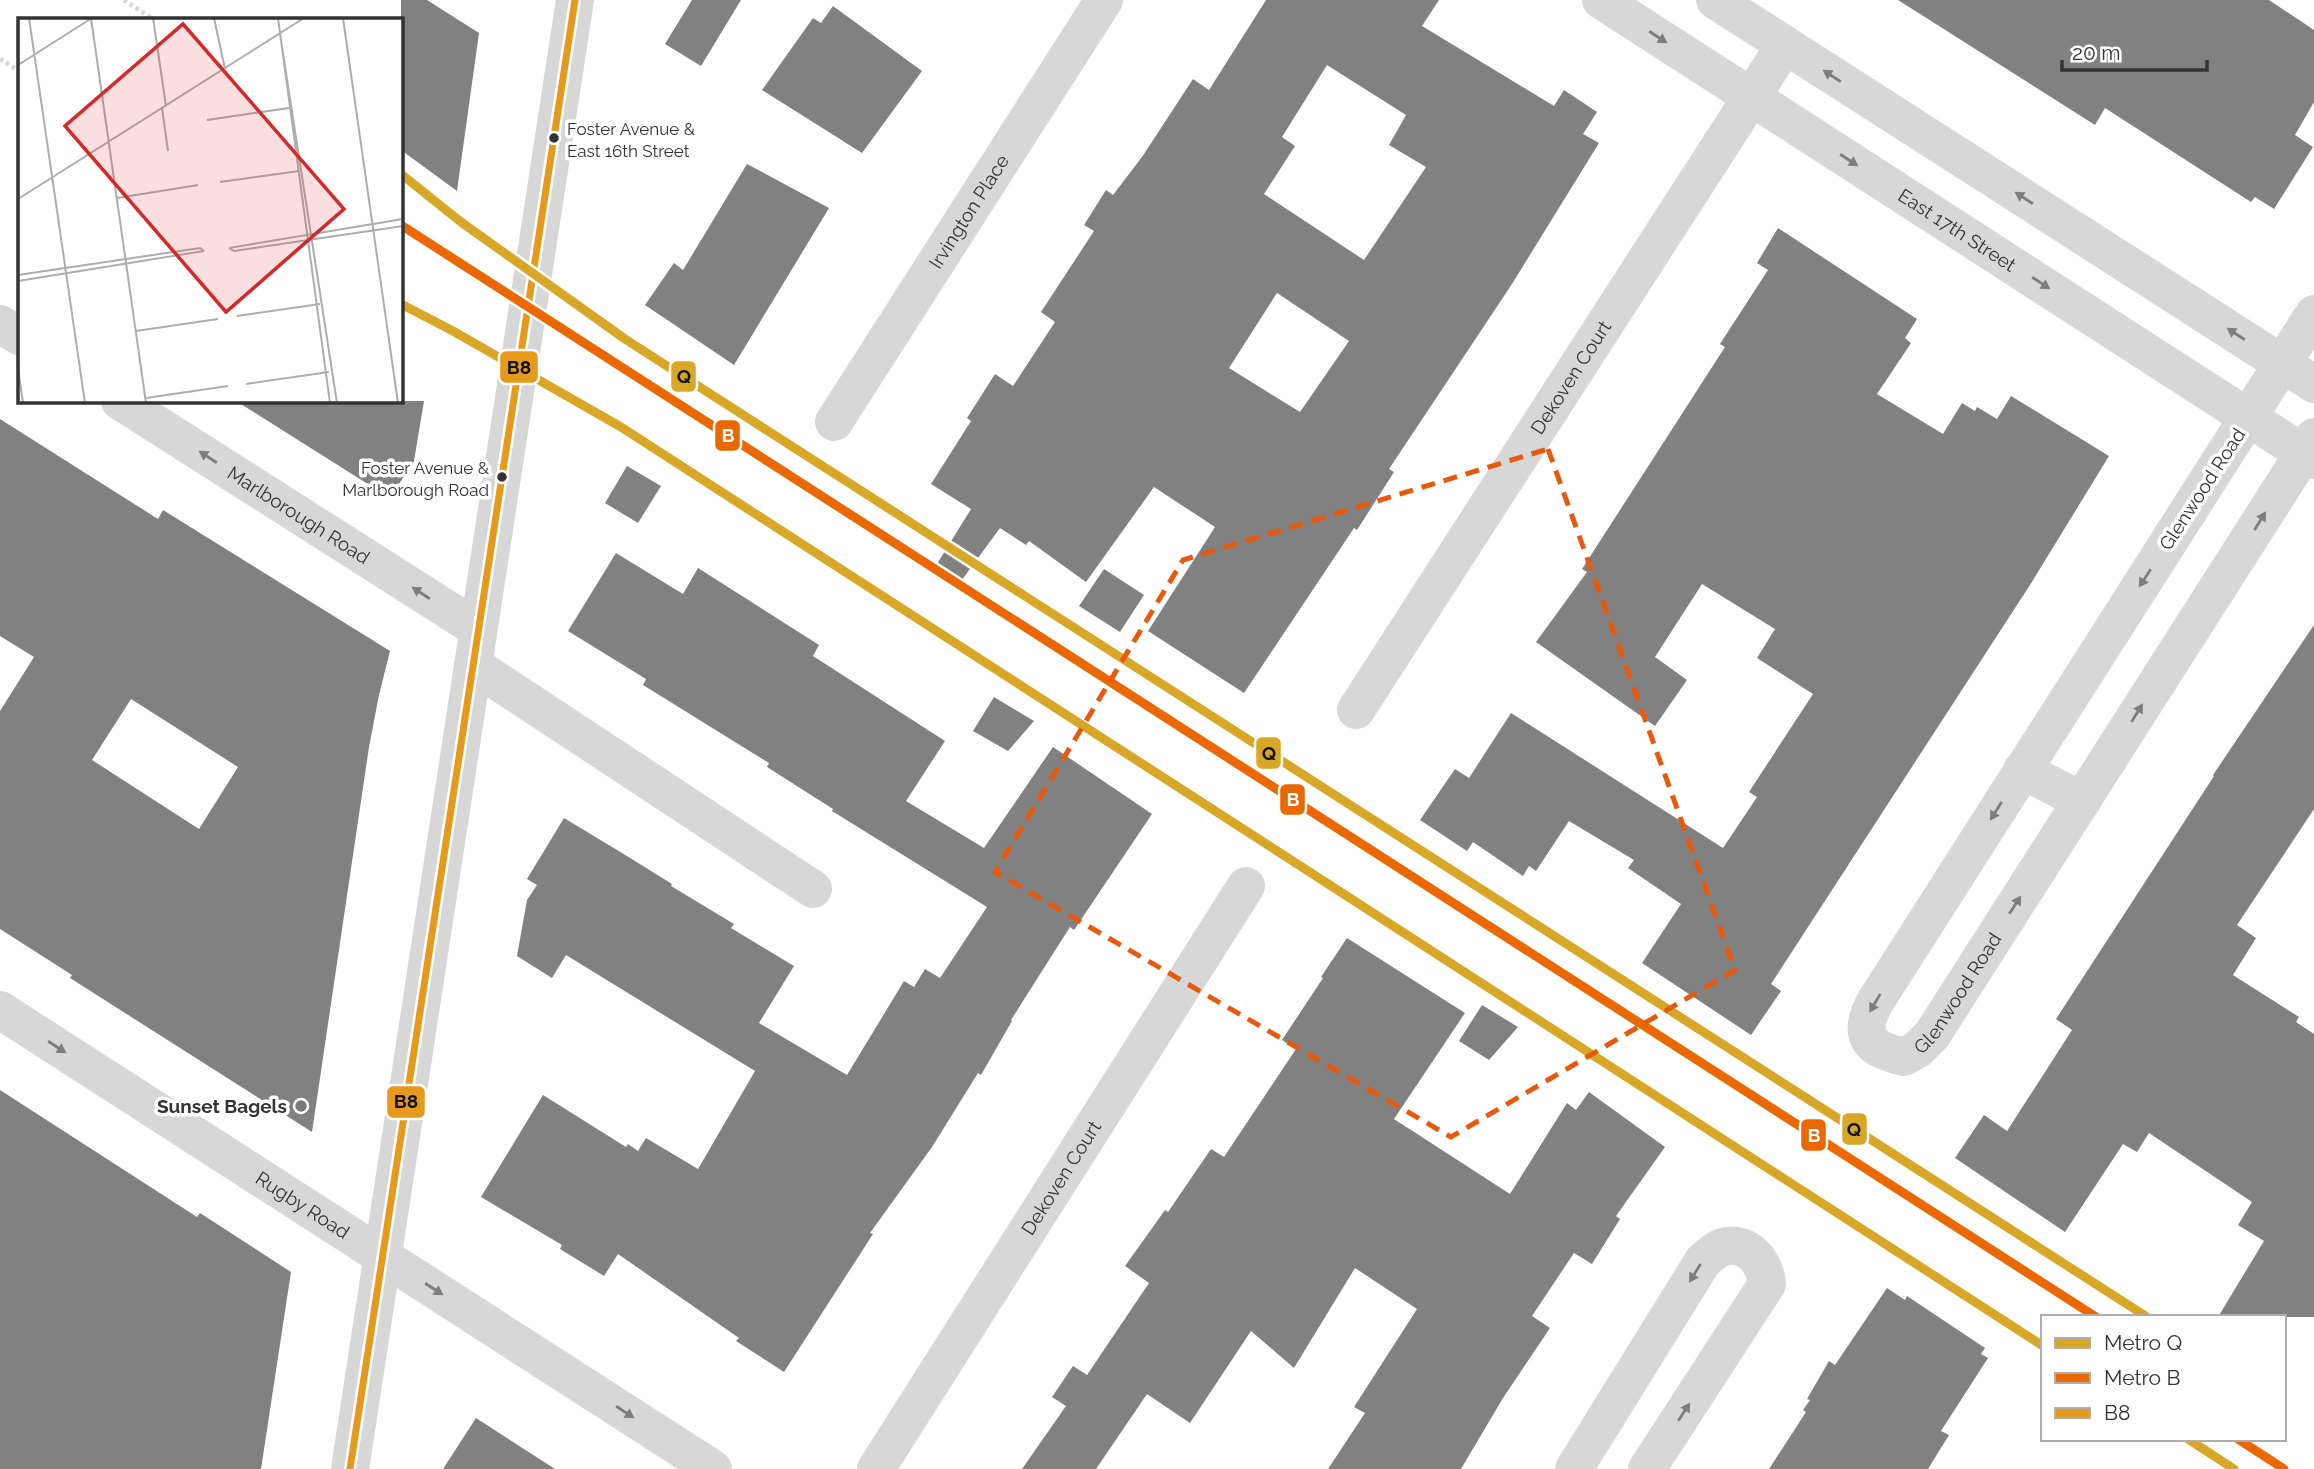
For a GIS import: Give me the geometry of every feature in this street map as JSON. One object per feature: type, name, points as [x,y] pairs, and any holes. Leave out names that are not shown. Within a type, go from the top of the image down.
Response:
[{"type":"street","points":[[350,1469],[575,0]]},
{"type":"street","name":"Irvington Place","points":[[834,422],[1104,0]]},
{"type":"street","name":"East 17th Street","points":[[1601,0],[2248,417],[2310,450]]},
{"type":"street","points":[[1715,0],[2314,384]]},
{"type":"street","name":"Dekoven Court","points":[[1356,710],[1785,45]]},
{"type":"street","name":"Glenwood Road","points":[[2310,450],[1932,1035],[1918,1049],[1904,1057],[1880,1051],[1870,1041],[1866,1029],[1868,1015],[2314,314]]},
{"type":"street","points":[[0,324],[18,335]]},
{"type":"street","name":"Marlborough Road","points":[[121,402],[475,647],[813,890]]},
{"type":"street","points":[[2022,770],[2082,801]]},
{"type":"street","name":"Dekoven Court","points":[[876,1469],[1246,886]]},
{"type":"street","name":"Rugby Road","points":[[0,1010],[713,1469]]},
{"type":"street","points":[[1574,1469],[1703,1261],[1726,1246],[1738,1247],[1761,1262],[1766,1272],[1767,1284],[1647,1469]]},
{"type":"path","points":[[124,0],[151,18]]},
{"type":"path","points":[[0,59],[18,70]]},
{"type":"path","points":[[402,180],[470,234]]},
{"type":"path","points":[[402,301],[456,330]]},
{"type":"highlighted area","points":[[1548,449],[1735,970],[1451,1137],[995,872],[1183,560]]},
{"type":"building","points":[[401,0],[427,0],[479,33],[457,191],[402,151]]},
{"type":"building","points":[[692,0],[741,0],[701,66],[665,44]]},
{"type":"building","points":[[1266,0],[1439,0],[1422,26],[1554,106],[1564,90],[1597,112],[1583,134],[1599,143],[1512,284],[1389,469],[1394,472],[1357,530],[1354,528],[1244,693],[1148,631],[1215,527],[1154,487],[1086,582],[1029,541],[1026,545],[1000,528],[956,588],[932,572],[971,509],[931,484],[971,421],[967,418],[995,374],[1013,386],[1055,322],[1041,312],[1094,231],[1084,225],[1106,190],[1113,195],[1142,157],[1193,79],[1209,90]],"holes":[[[1327,65],[1406,115],[1389,145],[1426,167],[1364,260],[1264,194],[1295,146],[1282,137]],[[1277,293],[1349,341],[1300,412],[1229,368]]]},
{"type":"building","points":[[1898,0],[2269,0],[2314,30],[2314,102],[2295,135],[2313,147],[2274,209],[2255,197],[2251,202],[2105,108],[2095,125]]},
{"type":"building","points":[[833,6],[922,71],[862,153],[762,90],[813,18],[821,23]]},
{"type":"building","points":[[747,164],[829,208],[734,365],[645,305],[674,263],[683,270]]},
{"type":"building","points":[[1778,228],[1917,319],[1905,338],[1911,343],[1877,394],[1943,434],[1962,403],[1975,411],[1977,407],[1997,419],[2011,396],[2109,456],[2030,585],[1771,984],[1781,991],[1751,1035],[1642,963],[1681,904],[1628,868],[1634,860],[1569,821],[1536,871],[1529,866],[1523,876],[1473,842],[1467,851],[1420,820],[1455,769],[1469,778],[1511,713],[1723,848],[1757,797],[1749,792],[1813,694],[1757,658],[1775,629],[1702,584],[1655,657],[1687,680],[1655,726],[1536,642],[1587,572],[1582,569],[1725,347],[1720,344],[1768,270],[1757,263]]},
{"type":"building","points":[[424,401],[414,461],[390,498],[238,402]]},
{"type":"building","points":[[0,419],[158,519],[163,510],[390,651],[369,747],[312,1132],[70,978],[72,975],[0,929],[0,711],[34,657],[0,636]],"holes":[[[131,699],[238,767],[199,829],[92,760]]]},
{"type":"building","points":[[627,466],[661,486],[638,523],[605,503]]},
{"type":"building","points":[[616,553],[683,594],[698,568],[819,645],[813,656],[945,741],[906,801],[984,848],[1053,747],[1152,814],[1074,930],[1070,927],[1011,1020],[981,1075],[978,1073],[932,1147],[870,1233],[873,1234],[784,1372],[736,1341],[739,1338],[618,1254],[604,1276],[560,1249],[562,1245],[481,1197],[543,1095],[626,1147],[628,1144],[638,1151],[646,1138],[698,1169],[755,1071],[566,955],[552,978],[517,956],[527,900],[537,885],[527,879],[564,818],[622,853],[734,924],[731,928],[794,966],[759,1023],[847,1075],[904,981],[914,987],[925,969],[940,978],[987,907],[832,811],[833,809],[767,767],[769,763],[643,685],[646,679],[568,631]]},
{"type":"building","points":[[1104,569],[1144,595],[1120,632],[1079,606]]},
{"type":"building","points":[[2314,625],[2314,809],[2237,925],[2256,938],[2233,975],[2299,1017],[2296,1022],[2314,1034],[2314,1317],[2219,1315],[2264,1241],[2238,1225],[2252,1202],[2149,1133],[2137,1152],[2123,1144],[2065,1232],[1955,1158],[1984,1115],[2007,1131],[2072,1030],[2056,1019],[2213,775]]},
{"type":"building","points":[[994,697],[1034,721],[1008,751],[973,731]]},
{"type":"building","points":[[1347,938],[1465,1013],[1394,1119],[1510,1194],[1567,1103],[1576,1110],[1589,1092],[1665,1147],[1616,1216],[1620,1219],[1592,1264],[1574,1253],[1532,1316],[1550,1328],[1503,1398],[1461,1469],[1328,1469],[1365,1413],[1354,1407],[1417,1309],[1355,1268],[1294,1368],[1251,1331],[1190,1423],[1147,1394],[1096,1469],[1022,1469],[1066,1406],[1052,1397],[1073,1366],[1087,1375],[1149,1283],[1125,1266],[1165,1210],[1168,1212],[1211,1149],[1224,1157],[1296,1049],[1282,1040]]},
{"type":"building","points":[[1482,1005],[1518,1027],[1489,1060],[1459,1041]]},
{"type":"building","points":[[0,1090],[197,1217],[200,1213],[291,1272],[261,1469],[0,1469]]},
{"type":"building","points":[[1887,1288],[1905,1300],[1907,1296],[1985,1348],[1981,1354],[1988,1358],[1941,1431],[1949,1435],[1928,1469],[1769,1469],[1806,1412],[1803,1410],[1810,1400],[1807,1399],[1829,1361],[1835,1365]]},
{"type":"building","points":[[476,1418],[555,1469],[443,1469]]},
{"type":"metro line","name":"Q","points":[[402,175],[461,222],[625,339],[2144,1315]]},
{"type":"metro line","name":"B","points":[[402,226],[2093,1315]]},
{"type":"metro line","name":"Q","points":[[402,305],[621,427],[2041,1345]]},
{"type":"metro line","name":"Q","points":[[2191,1441],[2234,1469]]},
{"type":"metro line","name":"B","points":[[2241,1441],[2284,1469]]},
{"type":"transit line","name":"B8","points":[[350,1469],[575,0]]},
{"type":"place","name":"Foster Avenue & East 16th Street","points":[[554,138]]},
{"type":"place","name":"Foster Avenue & Marlborough Road","points":[[502,477]]},
{"type":"place","name":"Sunset Bagels","points":[[301,1106]]}]
